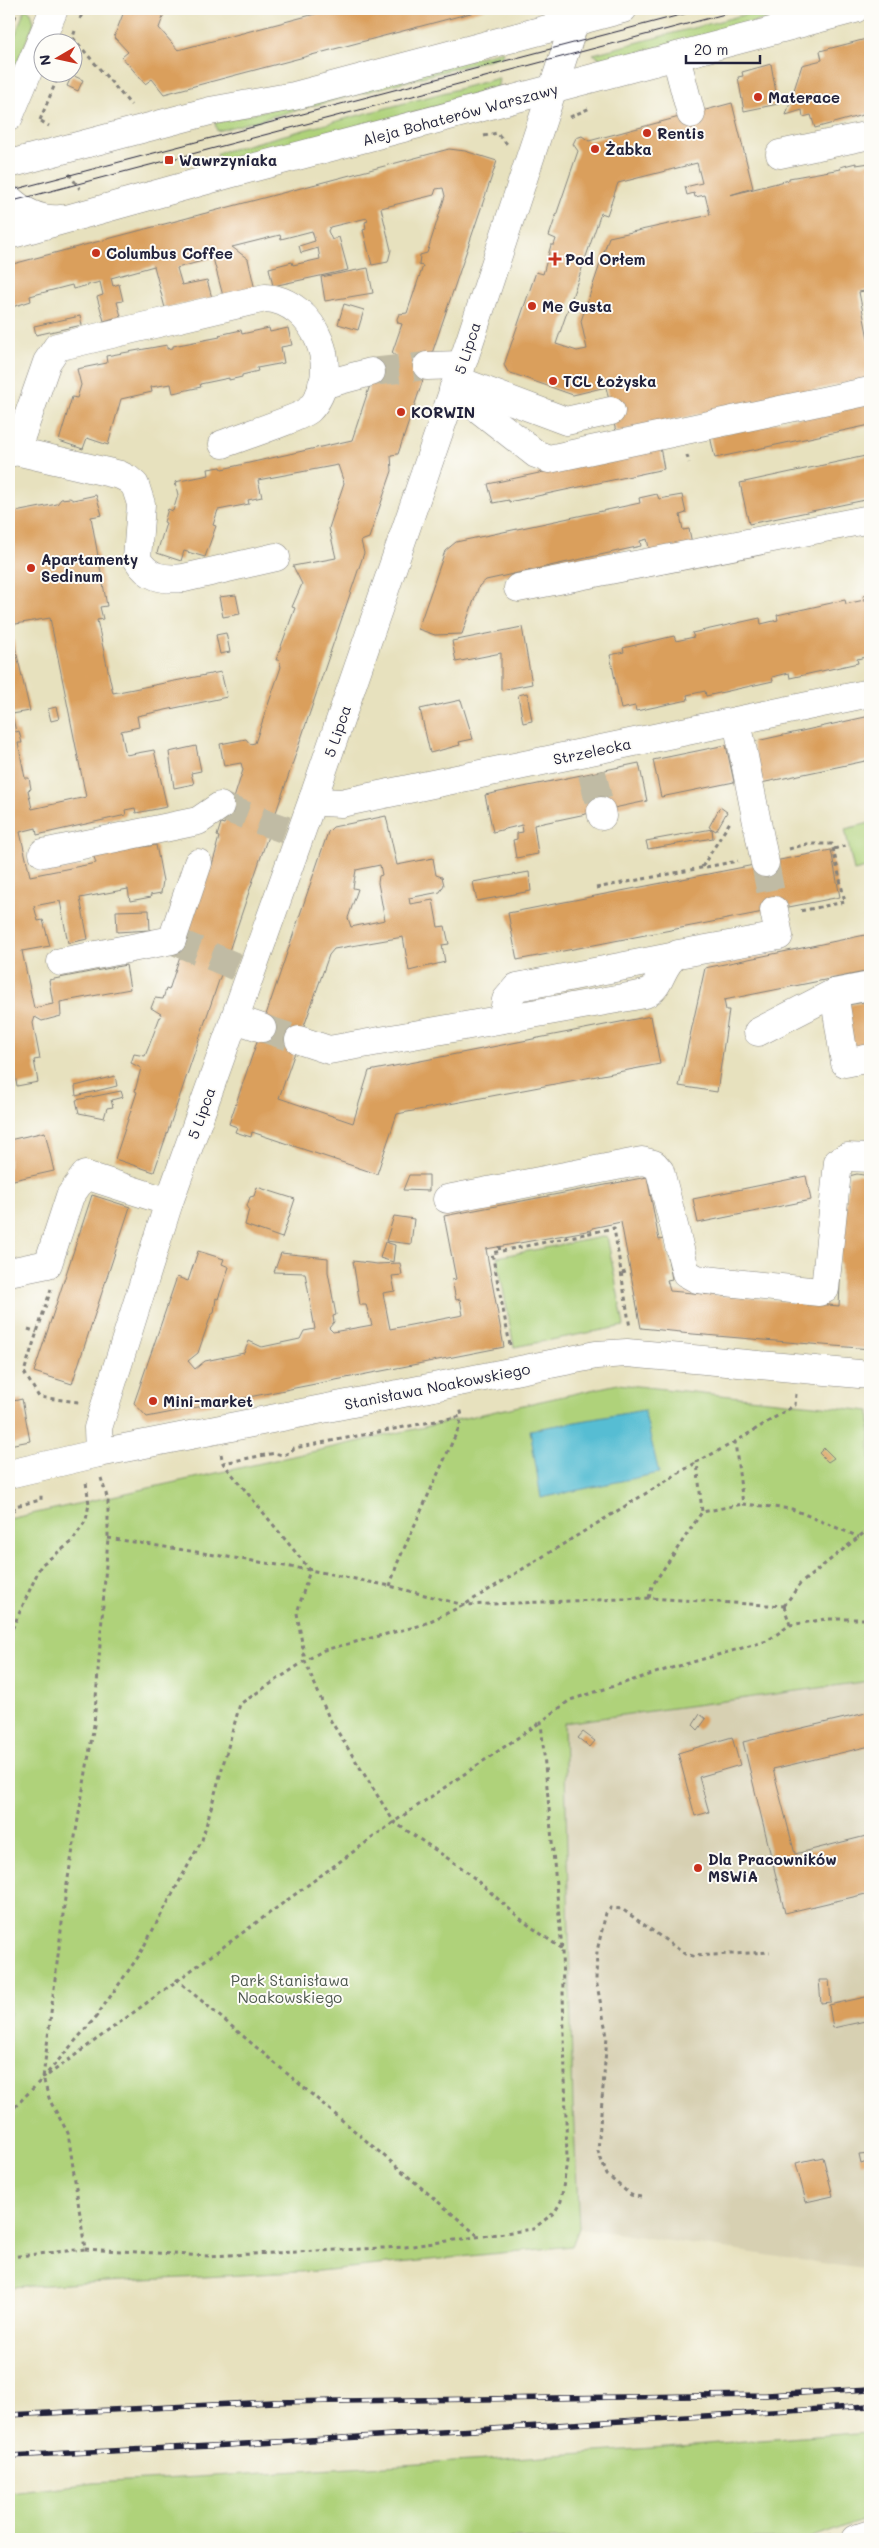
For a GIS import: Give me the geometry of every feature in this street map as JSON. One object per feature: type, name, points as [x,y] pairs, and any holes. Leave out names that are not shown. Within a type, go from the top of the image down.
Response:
[{"type":"street","points":[[9,164],[210,111],[294,96],[577,15],[623,9]]},
{"type":"street","name":"Aleja Bohaterów Warszawy","points":[[9,235],[65,218],[855,9]]},
{"type":"street","points":[[9,117],[51,10]]},
{"type":"street","name":"5 Lipca","points":[[99,1453],[98,1428],[103,1408],[169,1202],[313,799],[457,378],[577,15]]},
{"type":"street","points":[[676,57],[691,114]]},
{"type":"street","points":[[780,154],[870,135]]},
{"type":"street","name":"Aleja Bohaterów Warszawy","points":[[9,199],[38,217],[52,220],[65,218]]},
{"type":"street","points":[[224,444],[308,411],[318,399],[325,372],[313,327],[304,314],[287,302],[265,298],[57,347],[47,362],[12,452],[120,475],[135,485],[141,504],[137,559],[148,574],[170,580],[276,557]]},
{"type":"street","points":[[427,366],[566,421],[611,411]]},
{"type":"street","points":[[322,385],[371,372]]},
{"type":"street","points":[[457,378],[536,454],[549,459],[870,391]]},
{"type":"street","points":[[518,588],[870,519]]},
{"type":"street","name":"Strzelecka","points":[[313,799],[322,802],[341,802],[590,762],[738,721],[870,693]]},
{"type":"street","points":[[738,721],[758,859]]},
{"type":"street","points":[[42,853],[198,821],[220,806]]},
{"type":"street","points":[[61,962],[172,940],[198,863]]},
{"type":"street","points":[[299,1040],[329,1050],[645,994],[656,986],[666,963],[671,957],[678,954],[779,936],[775,913]]},
{"type":"street","points":[[758,1032],[834,993],[870,986]]},
{"type":"street","points":[[834,993],[845,1063],[870,1058]]},
{"type":"street","points":[[234,1019],[262,1028]]},
{"type":"street","points":[[447,1199],[642,1161],[654,1164],[660,1171],[686,1273],[697,1279],[819,1292],[824,1288],[838,1162],[847,1157],[870,1158]]},
{"type":"street","points":[[9,1272],[48,1264],[70,1196],[85,1175],[169,1202]]},
{"type":"street","name":"Stanisława Noakowskiego","points":[[9,1474],[99,1453],[596,1355],[616,1353],[870,1375]]},
{"type":"path","points":[[9,34],[18,9]]},
{"type":"path","points":[[82,48],[133,108]]},
{"type":"path","points":[[565,123],[569,117],[600,105]]},
{"type":"path","points":[[478,138],[496,133],[508,142],[505,152]]},
{"type":"path","points":[[66,170],[82,193]]},
{"type":"path","points":[[702,867],[732,818]]},
{"type":"path","points":[[596,888],[702,867],[758,859],[807,844],[832,844],[844,902],[775,913]]},
{"type":"path","points":[[834,850],[848,845]]},
{"type":"path","points":[[608,1224],[609,1229]]},
{"type":"path","points":[[511,1351],[492,1253],[572,1235],[614,1228],[630,1331]]},
{"type":"path","points":[[499,1246],[500,1252]]},
{"type":"path","points":[[490,1267],[495,1266]]},
{"type":"path","points":[[622,1273],[630,1271]]},
{"type":"path","points":[[52,1285],[24,1372],[39,1397],[84,1402]]},
{"type":"path","points":[[28,1329],[37,1332]]},
{"type":"path","points":[[390,1586],[460,1425],[462,1416],[455,1383]]},
{"type":"path","points":[[9,2113],[43,2078],[96,2017],[138,1957],[202,1840],[240,1704],[324,1650],[422,1626],[464,1605],[697,1462],[735,1442],[795,1405]]},
{"type":"path","points":[[223,1462],[275,1452],[282,1455],[289,1453],[294,1448],[462,1416]]},
{"type":"path","points":[[735,1442],[743,1504]]},
{"type":"path","points":[[218,1448],[223,1462],[310,1570]]},
{"type":"path","points":[[85,2249],[68,2133],[50,2101],[43,2078],[66,1890],[94,1725],[108,1538],[108,1500],[99,1470],[99,1453]]},
{"type":"path","points":[[649,1598],[652,1586],[702,1512],[697,1462]]},
{"type":"path","points":[[9,1636],[36,1573],[47,1559],[72,1542],[86,1520],[89,1504],[86,1479]]},
{"type":"path","points":[[702,1512],[743,1504],[792,1509],[859,1537]]},
{"type":"path","points":[[784,1606],[800,1584],[870,1528]]},
{"type":"path","points":[[108,1538],[310,1570],[390,1586],[464,1605],[649,1598],[784,1606]]},
{"type":"path","points":[[310,1570],[297,1613],[305,1661],[329,1718],[394,1822],[465,1870],[523,1921],[562,1949]]},
{"type":"path","points":[[784,1606],[790,1624]]},
{"type":"path","points":[[43,2078],[176,1979],[394,1822],[542,1722],[570,1700],[668,1669],[767,1641],[790,1624],[826,1619],[870,1620]]},
{"type":"path","points":[[9,2257],[85,2249],[208,2256],[405,2247],[533,2228],[549,2219],[562,2202],[568,2161],[562,1949],[542,1722]]},
{"type":"path","points":[[641,2197],[631,2195],[607,2175],[598,2151],[606,2036],[596,1980],[597,1950],[602,1921],[606,1913],[611,1908],[622,1909],[685,1954],[693,1956],[770,1952]]},
{"type":"path","points":[[176,1979],[477,2235]]},
{"type":"shaded area","points":[[870,1681],[870,2270],[579,2228],[573,2105],[564,1723]]},
{"type":"green space","points":[[25,9],[31,12],[34,23],[9,82],[9,52]]},
{"type":"green space","points":[[766,9],[806,9],[605,61],[593,54]]},
{"type":"green space","points":[[503,51],[502,56],[217,131],[215,123]]},
{"type":"green space","points":[[499,78],[497,91],[219,164],[217,153]]},
{"type":"green space","points":[[870,823],[870,867],[854,871],[845,829]]},
{"type":"green space","points":[[607,1236],[624,1326],[514,1347],[497,1257]]},
{"type":"green space","name":"Park Stanisława Noakowskiego","points":[[618,1384],[870,1411],[870,1681],[564,1723],[573,2105],[579,2228],[572,2246],[318,2271],[9,2287],[9,1519]]},
{"type":"green space","points":[[870,2432],[870,2517],[811,2539],[9,2539],[9,2493],[94,2483],[488,2460]]},
{"type":"water","points":[[644,1410],[659,1473],[541,1498],[530,1430]]},
{"type":"building","points":[[125,9],[166,9],[159,28],[178,50],[334,9],[486,9],[164,94],[152,79],[145,84],[122,57],[128,52],[114,37]]},
{"type":"building","points":[[870,38],[870,113],[815,128],[811,115],[803,117],[802,110],[786,115],[802,65],[822,60],[820,51]]},
{"type":"building","points":[[771,64],[778,104],[744,111],[738,77],[743,76],[742,72]]},
{"type":"building","points":[[83,80],[78,91],[67,86],[69,82],[82,82]]},
{"type":"building","points":[[732,103],[753,188],[730,195],[789,180],[789,178],[841,169],[840,167],[856,163],[856,165],[870,163],[870,290],[859,292],[870,349],[870,378],[616,432],[606,387],[573,395],[508,372],[504,365],[536,272],[543,274],[551,245],[554,245],[556,239],[549,236],[578,151],[573,144],[576,138],[582,136],[589,141]],"holes":[[[697,163],[702,183],[685,187],[687,195],[694,193],[695,197],[705,195],[710,215],[609,237],[581,321],[587,349],[577,351],[556,344],[601,213],[607,215],[618,183]]]},
{"type":"building","points":[[449,149],[465,151],[497,161],[398,454],[391,455],[392,471],[369,538],[361,541],[364,553],[154,1172],[115,1159],[137,1092],[135,1091],[141,1068],[131,1063],[134,1054],[145,1056],[149,1046],[161,1014],[151,1008],[155,998],[163,999],[166,989],[169,990],[208,870],[210,871],[217,848],[219,837],[217,836],[221,823],[224,824],[227,814],[229,814],[243,770],[241,763],[224,766],[220,744],[246,739],[250,744],[255,743],[281,667],[279,660],[276,660],[295,608],[292,607],[302,584],[293,566],[336,558],[329,528],[344,483],[338,465],[258,480],[262,497],[248,500],[249,504],[218,510],[213,525],[216,526],[205,557],[184,551],[181,561],[157,553],[168,509],[173,511],[178,495],[175,482],[209,475],[208,469],[221,467],[222,469],[352,440],[372,379],[368,363],[397,357],[392,353],[402,324],[398,323],[397,319],[399,314],[407,313],[423,266],[419,265],[420,255],[427,253],[445,196],[443,188],[436,189],[434,195],[381,208],[391,250],[388,262],[372,265],[363,230],[366,229],[365,222],[368,221],[367,218],[330,227],[328,231],[332,240],[339,237],[348,270],[273,286],[269,268],[292,262],[293,265],[320,259],[318,248],[301,253],[299,246],[315,241],[312,231],[281,239],[280,235],[232,247],[248,259],[255,290],[223,296],[213,258],[177,268],[182,285],[207,280],[212,298],[165,308],[154,266],[111,278],[113,286],[119,284],[123,301],[117,302],[121,316],[104,321],[97,297],[103,295],[100,282],[73,289],[72,285],[30,296],[31,301],[9,308],[9,265]]},
{"type":"building","points":[[368,268],[373,293],[325,301],[321,277]]},
{"type":"building","points":[[344,304],[364,310],[358,330],[338,324]]},
{"type":"building","points":[[80,316],[82,325],[36,335],[34,326]]},
{"type":"building","points":[[269,328],[270,332],[288,328],[292,345],[281,347],[284,363],[257,368],[258,371],[242,375],[242,377],[200,384],[201,387],[173,393],[171,384],[151,387],[152,392],[121,399],[108,445],[87,438],[83,449],[59,441],[72,397],[77,398],[81,385],[77,369],[107,363],[106,356],[167,345],[167,349],[173,348],[173,346],[220,337],[219,335],[241,330],[242,334]]},
{"type":"building","points":[[870,403],[870,425],[715,458],[710,436]]},
{"type":"building","points":[[660,447],[664,469],[509,502],[509,500],[493,503],[488,484]]},
{"type":"building","points":[[870,455],[870,499],[749,524],[740,483]]},
{"type":"building","points":[[657,494],[659,499],[682,495],[686,513],[680,515],[683,530],[689,529],[693,548],[651,557],[647,539],[640,541],[641,546],[486,580],[479,586],[462,634],[435,635],[418,629],[445,551],[456,542],[640,503],[639,498]]},
{"type":"building","points":[[96,495],[102,515],[91,517],[107,606],[100,607],[103,619],[97,620],[113,693],[221,672],[227,697],[137,716],[139,727],[121,731],[126,755],[154,750],[167,807],[136,813],[135,808],[125,810],[126,815],[37,835],[36,828],[20,832],[30,876],[96,863],[93,854],[156,845],[163,881],[161,893],[150,895],[151,897],[130,901],[128,889],[80,898],[88,939],[68,943],[60,901],[34,906],[38,921],[43,920],[50,946],[22,951],[34,1008],[53,1004],[49,980],[126,965],[130,989],[60,1002],[61,1016],[42,1021],[35,1017],[33,1023],[40,1059],[34,1060],[38,1082],[17,1086],[13,1064],[9,1065],[9,509],[15,512],[57,504],[61,499],[70,498],[73,500]],"holes":[[[50,618],[86,797],[32,809],[28,790],[31,789],[29,778],[25,778],[18,743],[22,743],[19,731],[16,732],[12,714],[30,711],[10,625]]]},
{"type":"building","points":[[236,595],[240,614],[223,617],[219,597]]},
{"type":"building","points":[[870,595],[870,656],[857,659],[858,663],[790,678],[789,673],[772,677],[773,681],[706,696],[705,691],[687,695],[688,700],[636,711],[635,706],[621,709],[610,655],[624,652],[623,648],[674,636],[676,641],[694,637],[692,633],[760,618],[761,624],[778,620],[777,615],[845,600],[846,604],[864,600],[863,596]]},
{"type":"building","points":[[522,627],[532,684],[501,690],[501,653],[456,662],[452,641]]},
{"type":"building","points":[[226,633],[230,652],[220,654],[216,635]]},
{"type":"building","points":[[527,693],[532,721],[523,723],[518,695]]},
{"type":"building","points":[[461,700],[473,739],[459,742],[460,745],[430,753],[420,709]]},
{"type":"building","points":[[56,707],[59,719],[51,721],[48,709]]},
{"type":"building","points":[[870,716],[870,760],[761,783],[752,742]]},
{"type":"building","points":[[726,745],[734,782],[661,797],[653,760]]},
{"type":"building","points":[[196,746],[201,771],[191,773],[194,784],[174,788],[169,752]]},
{"type":"building","points":[[639,763],[647,801],[534,825],[538,854],[516,858],[513,840],[517,839],[517,833],[523,832],[522,825],[493,832],[485,795]]},
{"type":"building","points":[[720,807],[727,812],[716,831],[709,827]]},
{"type":"building","points":[[386,816],[397,865],[433,858],[436,875],[442,877],[444,885],[440,892],[409,898],[410,904],[433,900],[438,927],[445,926],[449,944],[442,945],[445,962],[409,971],[403,937],[334,949],[329,955],[279,1098],[353,1123],[369,1071],[651,1016],[660,1064],[397,1114],[377,1174],[252,1132],[251,1137],[235,1132],[237,1127],[229,1124],[328,832],[333,827]],"holes":[[[380,865],[382,875],[379,876],[378,883],[385,920],[351,927],[348,918],[358,889],[353,888],[356,870]]]},
{"type":"building","points":[[712,829],[713,838],[648,849],[646,841]]},
{"type":"building","points":[[831,850],[840,897],[517,960],[508,913]]},
{"type":"building","points":[[529,872],[531,891],[477,901],[473,882]]},
{"type":"building","points":[[149,910],[150,930],[117,932],[116,911]]},
{"type":"building","points":[[870,934],[870,971],[724,1000],[726,1010],[729,1010],[717,1092],[679,1086],[705,968]]},
{"type":"building","points":[[870,1001],[870,1048],[851,1052],[842,1006]]},
{"type":"building","points":[[115,1076],[117,1086],[76,1096],[75,1086]]},
{"type":"building","points":[[121,1091],[123,1097],[111,1100],[113,1107],[107,1108],[104,1118],[79,1113],[76,1100]]},
{"type":"building","points":[[45,1132],[54,1171],[9,1181],[9,1140]]},
{"type":"building","points":[[857,1174],[870,1176],[870,1349],[641,1328],[621,1222],[592,1228],[592,1230],[486,1249],[504,1347],[147,1417],[134,1403],[177,1277],[188,1281],[198,1251],[224,1259],[222,1264],[229,1267],[218,1299],[216,1298],[214,1313],[211,1315],[198,1353],[188,1361],[195,1369],[205,1361],[244,1353],[249,1341],[262,1347],[300,1339],[304,1331],[315,1329],[305,1273],[274,1272],[281,1253],[328,1258],[328,1272],[336,1315],[333,1316],[334,1322],[329,1328],[333,1332],[372,1325],[366,1305],[360,1305],[353,1261],[377,1264],[400,1263],[402,1275],[392,1276],[395,1291],[383,1293],[390,1329],[463,1315],[460,1299],[456,1300],[452,1280],[456,1279],[444,1216],[647,1177],[659,1240],[664,1239],[672,1279],[667,1280],[670,1291],[839,1306],[841,1264],[839,1264],[849,1176]]},
{"type":"building","points":[[409,1175],[429,1175],[429,1191],[403,1190]]},
{"type":"building","points":[[806,1176],[811,1200],[698,1223],[693,1199]]},
{"type":"building","points":[[257,1187],[295,1199],[282,1238],[245,1225],[249,1209],[247,1206],[250,1197],[254,1196]]},
{"type":"building","points":[[92,1195],[130,1207],[72,1384],[34,1372]]},
{"type":"building","points":[[394,1216],[414,1219],[411,1244],[386,1241]]},
{"type":"building","points":[[385,1242],[395,1245],[393,1262],[380,1258]]},
{"type":"building","points":[[22,1399],[30,1441],[9,1445],[9,1402]]},
{"type":"building","points":[[824,1448],[834,1458],[828,1462],[819,1453]]},
{"type":"building","points":[[870,1712],[870,1746],[773,1769],[795,1854],[870,1835],[870,1893],[785,1913],[743,1742]]},
{"type":"building","points":[[700,1714],[706,1719],[698,1730],[693,1725]]},
{"type":"building","points":[[583,1732],[595,1741],[590,1747],[578,1738]]},
{"type":"building","points":[[732,1737],[740,1765],[699,1777],[709,1812],[695,1816],[678,1753]]},
{"type":"building","points":[[819,1980],[829,1980],[831,2002],[821,2003]]},
{"type":"building","points":[[870,1996],[870,2020],[833,2028],[829,2005]]},
{"type":"building","points":[[870,2154],[870,2161],[861,2164],[859,2155]]},
{"type":"building","points":[[823,2157],[833,2196],[806,2202],[796,2163]]},
{"type":"tunnel","points":[[371,372],[427,366]]},
{"type":"tunnel","points":[[592,773],[601,811]]},
{"type":"tunnel","points":[[220,806],[300,835]]},
{"type":"tunnel","points":[[765,863],[774,910]]},
{"type":"tunnel","points":[[172,940],[251,973]]},
{"type":"tunnel","points":[[262,1028],[299,1040]]},
{"type":"tram line","points":[[9,191],[703,9]]},
{"type":"tram line","points":[[9,202],[744,9]]},
{"type":"railway","points":[[9,2415],[273,2402],[767,2395],[870,2389]]},
{"type":"railway","points":[[9,2456],[211,2446],[870,2406]]},
{"type":"place","name":"Materace","points":[[758,97]]},
{"type":"place","name":"Rentis","points":[[647,133]]},
{"type":"place","name":"Żabka","points":[[595,149]]},
{"type":"place","name":"Wawrzyniaka","points":[[169,160]]},
{"type":"place","name":"Columbus Coffee","points":[[96,253]]},
{"type":"place","name":"Pod Orłem","points":[[555,259]]},
{"type":"place","name":"Me Gusta","points":[[532,306]]},
{"type":"place","name":"TCL Łożyska","points":[[553,381]]},
{"type":"place","name":"KORWIN","points":[[401,412]]},
{"type":"place","name":"Apartamenty Sedinum","points":[[31,568]]},
{"type":"place","name":"Mini-market","points":[[153,1401]]},
{"type":"place","name":"Dla Pracowników MSWiA","points":[[698,1868]]}]
